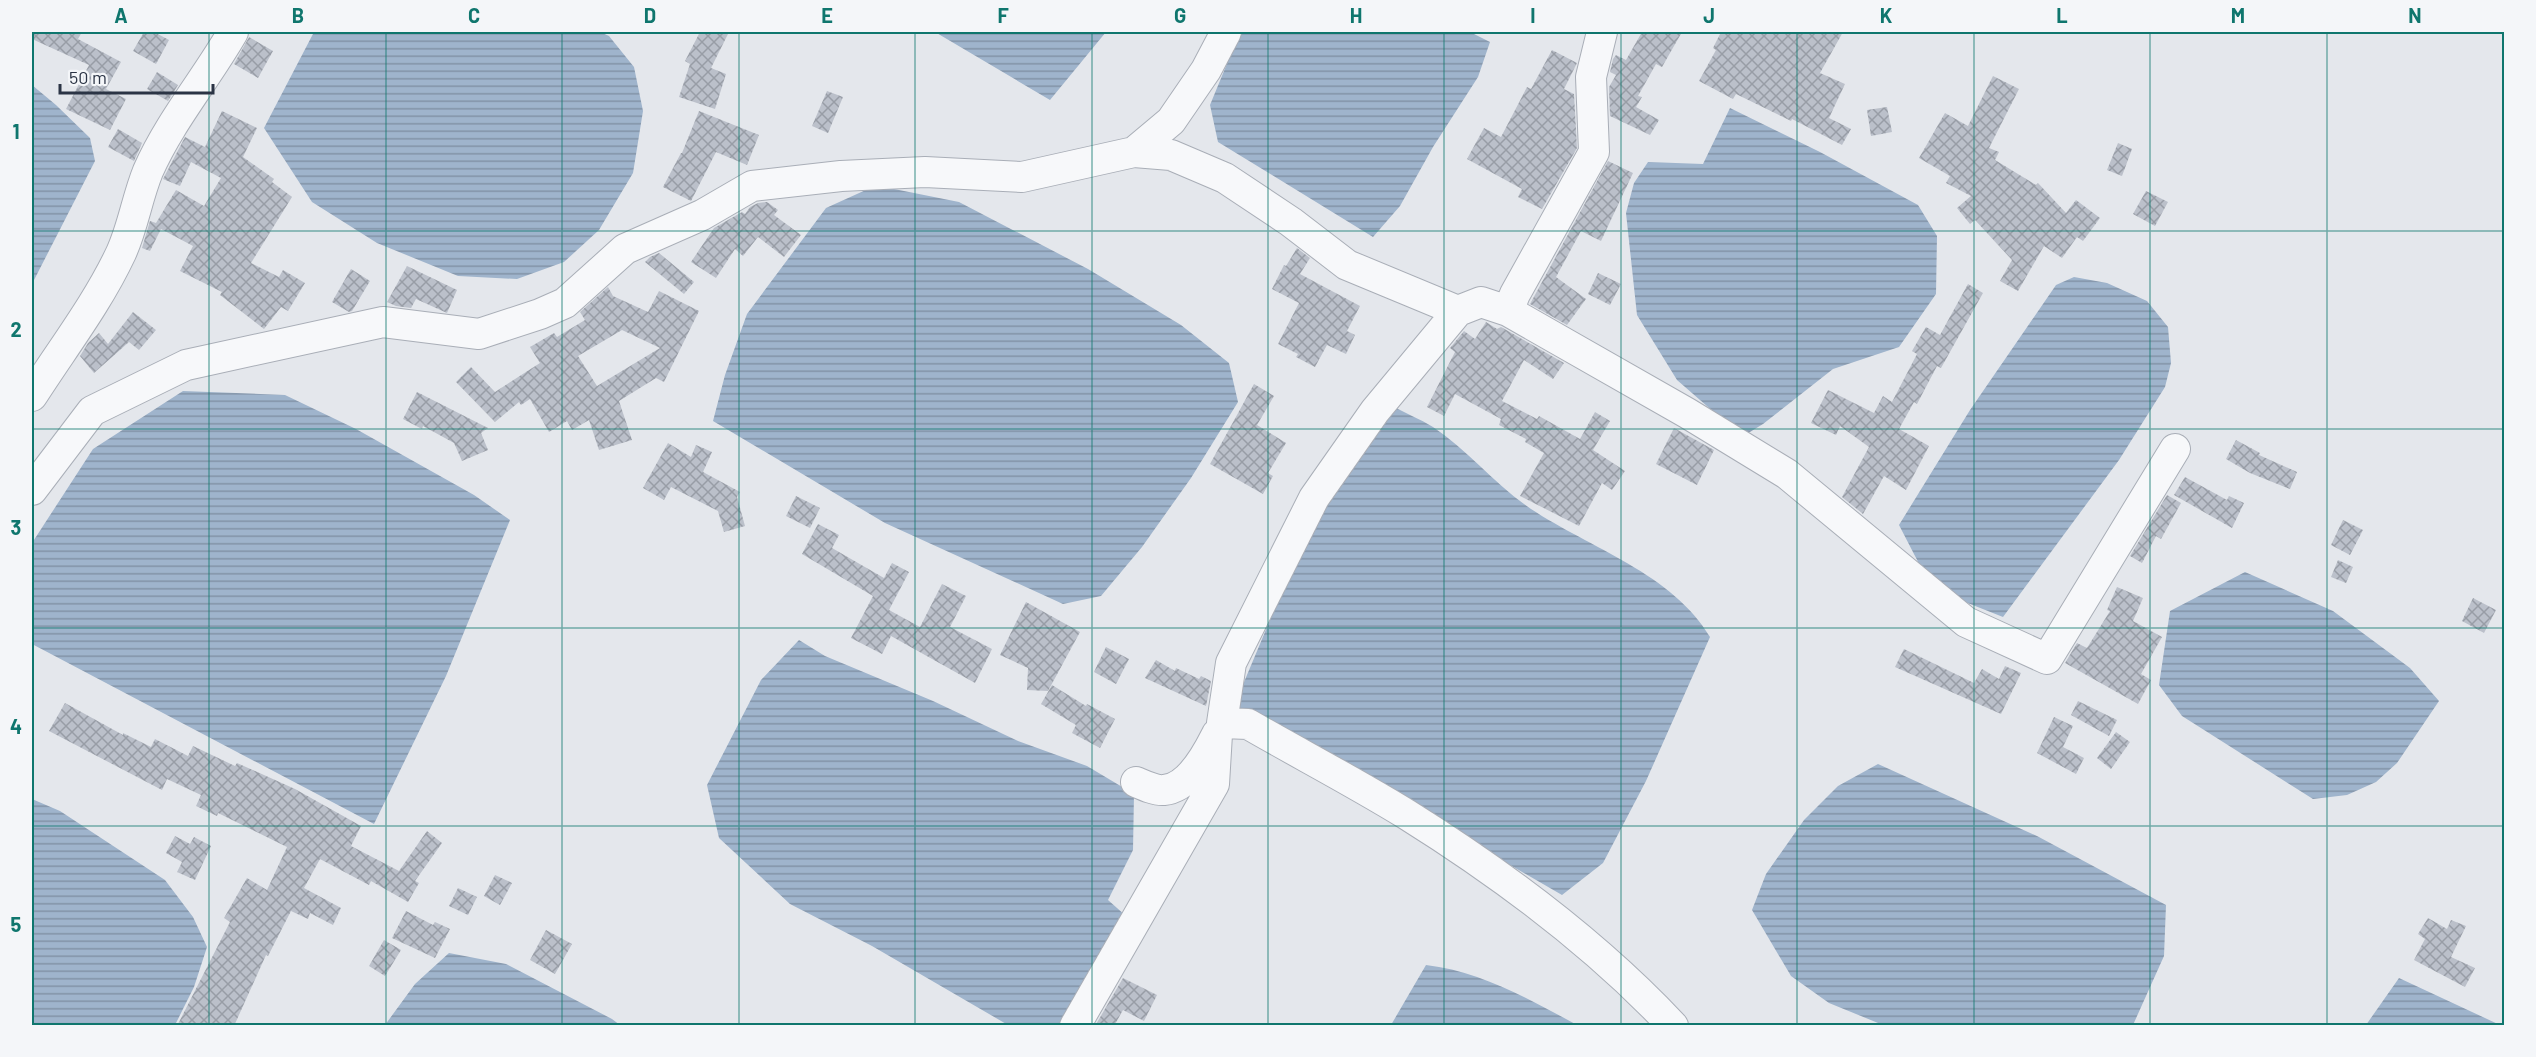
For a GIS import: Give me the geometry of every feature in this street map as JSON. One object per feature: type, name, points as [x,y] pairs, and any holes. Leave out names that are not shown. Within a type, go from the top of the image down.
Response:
[{"type":"street","points":[[32,396],[92,308],[122,252],[148,171],[186,103],[215,63],[233,32]]},
{"type":"street","points":[[1134,152],[1171,121],[1206,70],[1226,32]]},
{"type":"street","points":[[1508,311],[1531,264],[1594,152],[1591,77],[1602,32]]},
{"type":"street","points":[[32,490],[92,411],[186,365],[383,322],[479,334],[540,314],[565,303],[626,249],[702,215],[752,186],[842,176],[925,172],[1022,177],[1134,152],[1171,155],[1225,178],[1291,222],[1347,264],[1458,311]]},
{"type":"street","points":[[1075,1026],[1214,784],[1220,728],[1231,663],[1314,498],[1375,411],[1458,311],[1481,302],[1508,311],[1687,413],[1787,474],[1966,622],[2047,659],[2175,450]]},
{"type":"street","points":[[1220,728],[1248,724],[1406,814],[1561,923],[1643,994],[1673,1026]]},
{"type":"street","points":[[1136,782],[1163,790],[1184,782],[1208,752],[1220,728]]},
{"type":"water","points":[[314,32],[600,32],[609,36],[634,67],[643,111],[633,173],[599,230],[564,262],[517,279],[458,276],[377,243],[312,202],[264,128]]},
{"type":"water","points":[[935,32],[1106,32],[1050,100]]},
{"type":"water","points":[[1240,32],[1470,32],[1490,42],[1478,77],[1433,147],[1400,206],[1373,237],[1218,142],[1210,105]]},
{"type":"water","points":[[32,85],[90,138],[95,161],[32,284]]},
{"type":"water","points":[[1730,108],[1820,152],[1918,205],[1937,236],[1936,294],[1899,347],[1833,369],[1763,424],[1745,435],[1731,427],[1677,380],[1637,315],[1626,213],[1634,183],[1648,162],[1703,164]]},
{"type":"water","points":[[884,187],[959,202],[1088,269],[1181,325],[1229,363],[1238,402],[1191,478],[1142,547],[1101,596],[1063,604],[885,523],[713,421],[725,375],[747,314],[826,208],[868,189]]},
{"type":"water","points":[[2074,277],[2107,283],[2147,301],[2168,327],[2171,363],[2165,387],[2119,460],[2003,617],[1955,598],[1930,585],[1899,525],[1970,410],[2056,285]]},
{"type":"water","points":[[183,391],[285,395],[356,429],[474,495],[510,520],[446,676],[374,824],[32,644],[32,543],[93,449]]},
{"type":"water","points":[[1392,406],[1446,436],[1531,509],[1653,579],[1694,615],[1710,637],[1646,781],[1603,863],[1562,895],[1234,706],[1309,527]]},
{"type":"water","points":[[2245,572],[2333,611],[2410,668],[2439,701],[2397,763],[2376,782],[2347,795],[2313,799],[2182,716],[2159,685],[2170,611]]},
{"type":"water","points":[[799,640],[825,656],[933,701],[1018,741],[1087,766],[1134,794],[1133,850],[1108,900],[1126,916],[1068,1025],[1008,1025],[872,946],[790,904],[719,838],[707,785],[761,680]]},
{"type":"water","points":[[1878,764],[2037,836],[2166,905],[2164,956],[2133,1025],[1883,1025],[1829,1003],[1791,976],[1752,910],[1766,874],[1804,820],[1838,786]]},
{"type":"water","points":[[32,799],[60,811],[165,880],[193,917],[207,947],[194,987],[175,1025],[32,1025]]},
{"type":"water","points":[[449,953],[506,964],[620,1025],[385,1025],[415,984]]},
{"type":"water","points":[[1426,965],[1466,973],[1485,980],[1577,1025],[1391,1025]]},
{"type":"water","points":[[2399,978],[2500,1025],[2366,1025]]},
{"type":"building","points":[[32,32],[82,32],[78,39],[121,62],[106,89],[126,99],[110,130],[66,109],[89,65],[32,39]]},
{"type":"building","points":[[144,32],[154,32],[169,40],[156,64],[133,51]]},
{"type":"building","points":[[700,32],[729,32],[711,68],[726,74],[715,109],[679,97],[690,64],[685,61]]},
{"type":"building","points":[[1642,32],[1682,32],[1662,67],[1656,64],[1638,96],[1642,97],[1636,107],[1659,120],[1650,135],[1610,116],[1609,87],[1616,75],[1610,72],[1613,59],[1616,55],[1626,60]]},
{"type":"building","points":[[1721,32],[1843,32],[1820,73],[1845,84],[1829,118],[1851,129],[1842,145],[1792,119],[1791,121],[1736,94],[1733,99],[1699,81],[1716,50],[1713,48]]},
{"type":"building","points":[[249,37],[273,51],[258,78],[234,64]]},
{"type":"building","points":[[1552,50],[1577,63],[1564,89],[1574,94],[1577,148],[1542,209],[1518,197],[1522,189],[1467,159],[1484,128],[1501,137],[1527,87],[1531,89]]},
{"type":"building","points":[[157,72],[178,85],[168,101],[147,89]]},
{"type":"building","points":[[1993,76],[2019,89],[1989,148],[1999,152],[1995,160],[2036,185],[2038,183],[2066,213],[2076,200],[2100,218],[2083,241],[2077,237],[2062,258],[2044,246],[2018,291],[2000,281],[2012,260],[1975,220],[1970,224],[1957,208],[1971,196],[1946,183],[1950,176],[1919,158],[1945,113],[1968,126]]},
{"type":"building","points":[[827,91],[843,97],[828,133],[812,126]]},
{"type":"building","points":[[1887,107],[1892,132],[1871,136],[1867,110]]},
{"type":"building","points":[[222,111],[257,128],[243,157],[274,179],[272,182],[292,197],[251,263],[279,277],[283,270],[305,283],[288,311],[281,307],[264,329],[220,295],[222,292],[180,271],[193,246],[161,229],[150,251],[142,248],[150,221],[156,223],[176,190],[204,206],[221,178],[191,162],[180,186],[163,179],[185,137],[205,147]]},
{"type":"building","points":[[699,111],[759,135],[747,165],[716,152],[691,201],[663,187],[682,153]]},
{"type":"building","points":[[118,129],[142,143],[134,161],[108,147]]},
{"type":"building","points":[[2118,143],[2132,149],[2122,176],[2107,170]]},
{"type":"building","points":[[1608,161],[1633,173],[1601,241],[1581,231],[1556,277],[1586,299],[1567,325],[1530,304]]},
{"type":"building","points":[[2146,191],[2168,202],[2155,226],[2133,214]]},
{"type":"building","points":[[767,202],[778,210],[774,215],[801,235],[784,257],[758,237],[743,256],[735,249],[716,278],[691,262],[714,228],[742,212],[745,214],[750,207],[758,203]]},
{"type":"building","points":[[1297,248],[1310,258],[1300,274],[1360,306],[1347,331],[1355,335],[1346,354],[1327,345],[1315,367],[1296,357],[1298,354],[1278,344],[1299,303],[1272,289],[1284,265],[1286,266]]},
{"type":"building","points":[[659,253],[694,282],[684,294],[645,262]]},
{"type":"building","points":[[407,266],[457,290],[447,313],[416,299],[411,308],[387,302]]},
{"type":"building","points":[[351,269],[370,281],[352,311],[349,312],[332,302]]},
{"type":"building","points":[[1598,273],[1621,284],[1610,305],[1588,294]]},
{"type":"building","points":[[1968,284],[1983,293],[1941,368],[1937,366],[1917,404],[1914,402],[1899,429],[1929,446],[1906,490],[1884,476],[1863,514],[1842,497],[1869,447],[1840,426],[1836,435],[1811,423],[1828,390],[1874,413],[1883,396],[1892,402],[1917,354],[1912,351],[1926,327],[1940,335]]},
{"type":"building","points":[[608,287],[613,296],[648,312],[659,291],[699,311],[664,382],[656,378],[619,401],[632,440],[599,450],[589,420],[572,430],[567,421],[549,432],[530,399],[521,405],[519,402],[495,422],[456,382],[471,367],[495,392],[540,363],[530,347],[554,333],[557,337],[585,320],[580,312]],"holes":[[[622,330],[660,348],[597,386],[578,356]]]},
{"type":"building","points":[[133,312],[156,330],[139,350],[129,342],[94,373],[80,356],[88,343],[99,333],[108,344]]},
{"type":"building","points":[[1486,322],[1497,329],[1501,327],[1564,363],[1553,379],[1524,360],[1502,401],[1537,419],[1539,416],[1580,439],[1595,412],[1610,421],[1593,450],[1625,471],[1612,490],[1602,483],[1579,526],[1520,496],[1544,453],[1525,442],[1526,439],[1499,425],[1501,419],[1455,394],[1444,416],[1427,407],[1455,352],[1450,348],[1464,331],[1475,339]]},
{"type":"building","points":[[1254,384],[1274,396],[1257,425],[1286,443],[1268,473],[1273,476],[1263,494],[1210,464]]},
{"type":"building","points":[[417,392],[488,428],[481,433],[488,450],[462,461],[454,443],[423,426],[422,429],[403,419]]},
{"type":"building","points":[[1674,428],[1714,450],[1697,485],[1656,464]]},
{"type":"building","points":[[2236,440],[2260,453],[2259,455],[2297,472],[2290,489],[2250,473],[2226,459]]},
{"type":"building","points":[[668,443],[691,457],[696,445],[712,452],[703,472],[740,492],[737,497],[745,526],[724,532],[718,511],[671,487],[664,500],[643,488]]},
{"type":"building","points":[[2185,477],[2227,500],[2229,496],[2244,503],[2232,528],[2174,495]]},
{"type":"building","points":[[2167,495],[2181,503],[2161,539],[2156,536],[2142,563],[2130,556]]},
{"type":"building","points":[[796,496],[820,508],[810,528],[786,516]]},
{"type":"building","points":[[2343,520],[2363,530],[2350,555],[2331,545]]},
{"type":"building","points":[[818,524],[839,535],[832,548],[884,578],[892,563],[909,572],[889,610],[920,627],[942,584],[966,596],[950,627],[992,649],[975,683],[891,636],[882,654],[851,638],[873,596],[802,554]]},
{"type":"building","points":[[2338,560],[2353,567],[2346,583],[2331,577]]},
{"type":"building","points":[[2117,587],[2143,598],[2133,621],[2162,637],[2141,674],[2151,680],[2138,704],[2065,663],[2077,643],[2087,648],[2110,611],[2107,610]]},
{"type":"building","points":[[2473,598],[2496,610],[2484,633],[2462,621]]},
{"type":"building","points":[[1026,602],[1080,632],[1048,691],[1027,690],[1028,668],[1000,655]]},
{"type":"building","points":[[1106,647],[1129,659],[1116,684],[1094,672]]},
{"type":"building","points":[[1904,649],[1974,683],[1982,669],[1999,679],[2005,666],[2021,673],[2001,714],[1895,667]]},
{"type":"building","points":[[1156,660],[1175,671],[1176,668],[1199,679],[1201,676],[1211,681],[1206,706],[1145,678]]},
{"type":"building","points":[[1052,685],[1086,706],[1087,704],[1115,719],[1100,748],[1072,733],[1076,725],[1041,704]]},
{"type":"building","points":[[2078,701],[2117,720],[2109,736],[2071,715]]},
{"type":"building","points":[[65,703],[123,735],[123,733],[151,747],[155,739],[188,756],[193,746],[235,766],[237,763],[295,789],[361,826],[351,846],[399,871],[427,831],[442,843],[415,881],[419,883],[408,902],[371,881],[369,885],[320,859],[304,888],[341,908],[333,925],[310,913],[308,919],[291,911],[268,956],[266,955],[234,1026],[177,1026],[230,922],[224,918],[247,878],[267,890],[287,847],[218,813],[217,816],[196,806],[201,795],[167,779],[162,790],[49,731]]},
{"type":"building","points":[[2054,717],[2073,726],[2063,747],[2084,758],[2076,774],[2037,753]]},
{"type":"building","points":[[2116,732],[2130,742],[2111,769],[2097,758]]},
{"type":"building","points":[[175,836],[190,844],[194,837],[211,846],[195,880],[177,872],[182,862],[166,853]]},
{"type":"building","points":[[495,875],[512,883],[500,905],[484,896]]},
{"type":"building","points":[[458,888],[477,897],[468,915],[449,906]]},
{"type":"building","points":[[406,911],[433,925],[435,922],[450,929],[435,958],[392,938]]},
{"type":"building","points":[[2428,918],[2447,929],[2451,920],[2466,926],[2451,957],[2475,968],[2465,987],[2414,960],[2425,939],[2418,934]]},
{"type":"building","points":[[546,930],[572,944],[555,974],[530,960]]},
{"type":"building","points":[[384,940],[401,950],[385,976],[369,966]]},
{"type":"building","points":[[1123,978],[1157,995],[1144,1021],[1123,1010],[1114,1026],[1095,1026]]}]
